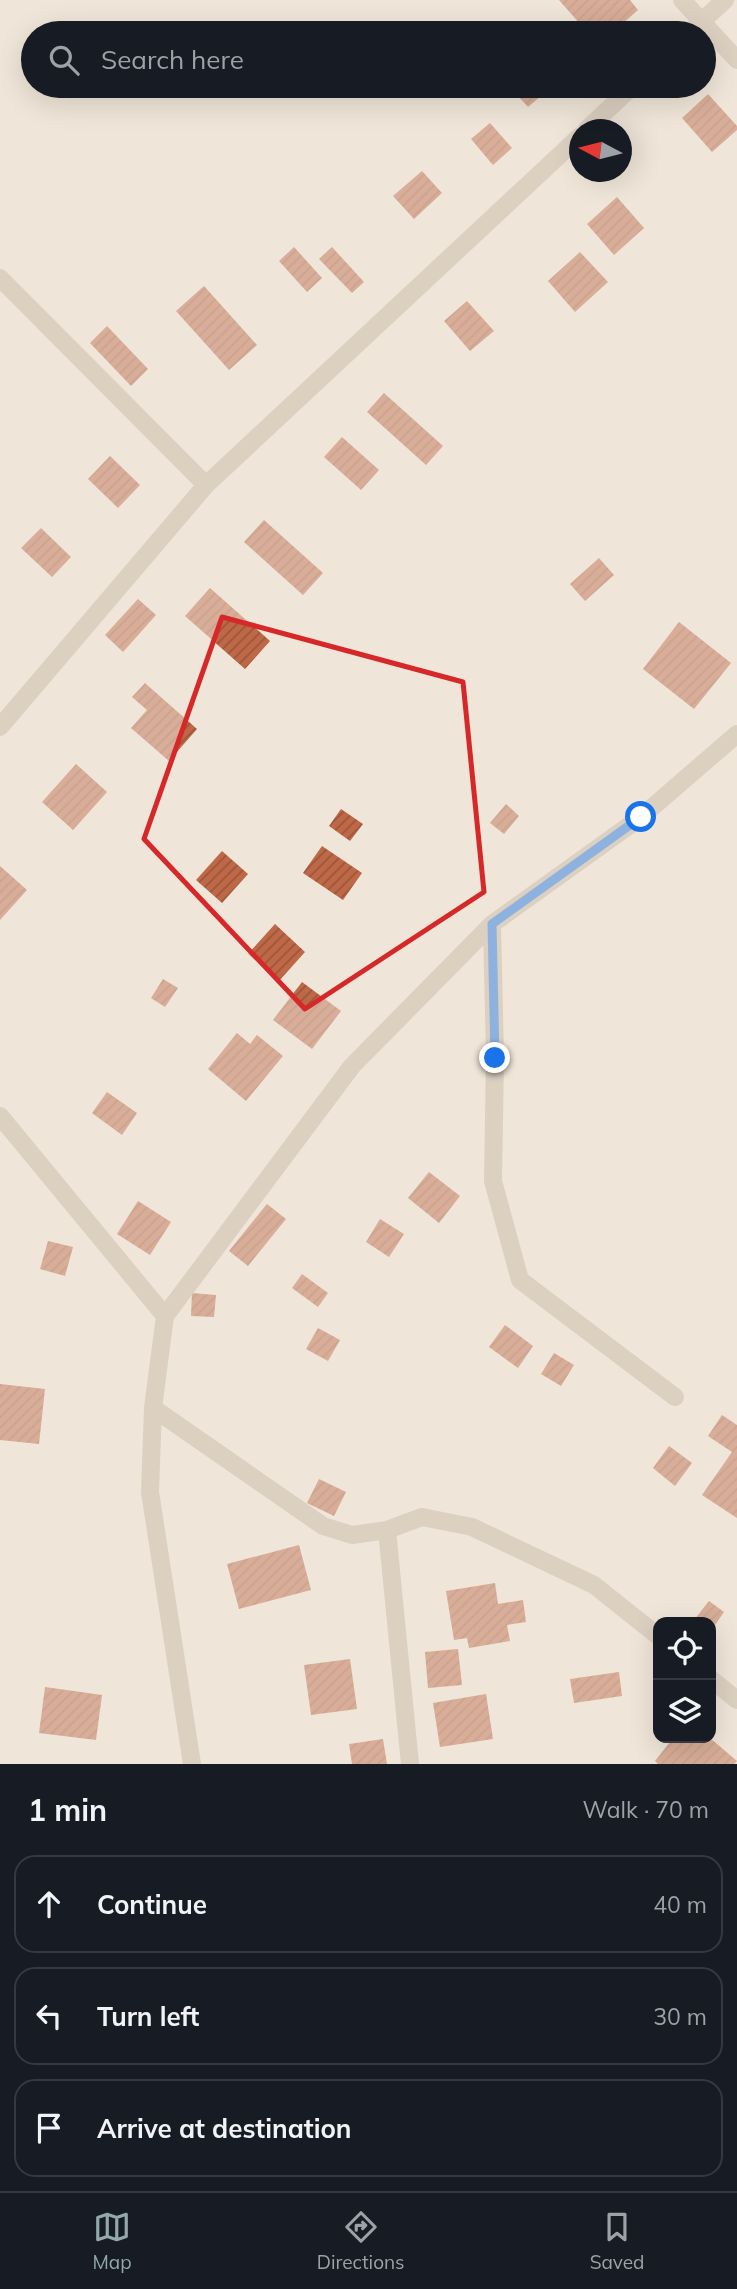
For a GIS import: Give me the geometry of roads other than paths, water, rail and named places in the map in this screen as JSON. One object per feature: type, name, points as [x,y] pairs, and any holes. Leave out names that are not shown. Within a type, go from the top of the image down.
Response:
[{"type":"street","points":[[682,0],[692,21]]},
{"type":"street","points":[[702,21],[725,0]]},
{"type":"street","points":[[716,44],[737,60]]},
{"type":"street","points":[[598,119],[620,98]]},
{"type":"street","points":[[0,727],[206,485],[569,145]]},
{"type":"street","points":[[0,278],[206,485]]},
{"type":"street","points":[[192,1764],[150,1492],[153,1408],[165,1315],[352,1066],[492,924],[641,817],[737,734]]},
{"type":"street","points":[[492,924],[495,1058],[493,1181],[520,1280],[675,1397]]},
{"type":"street","points":[[0,1116],[165,1315]]},
{"type":"street","points":[[153,1408],[323,1525],[352,1535],[387,1530],[422,1517],[472,1527],[594,1585],[653,1632]]},
{"type":"street","points":[[387,1530],[410,1764]]},
{"type":"street","points":[[712,1680],[737,1700]]}]
